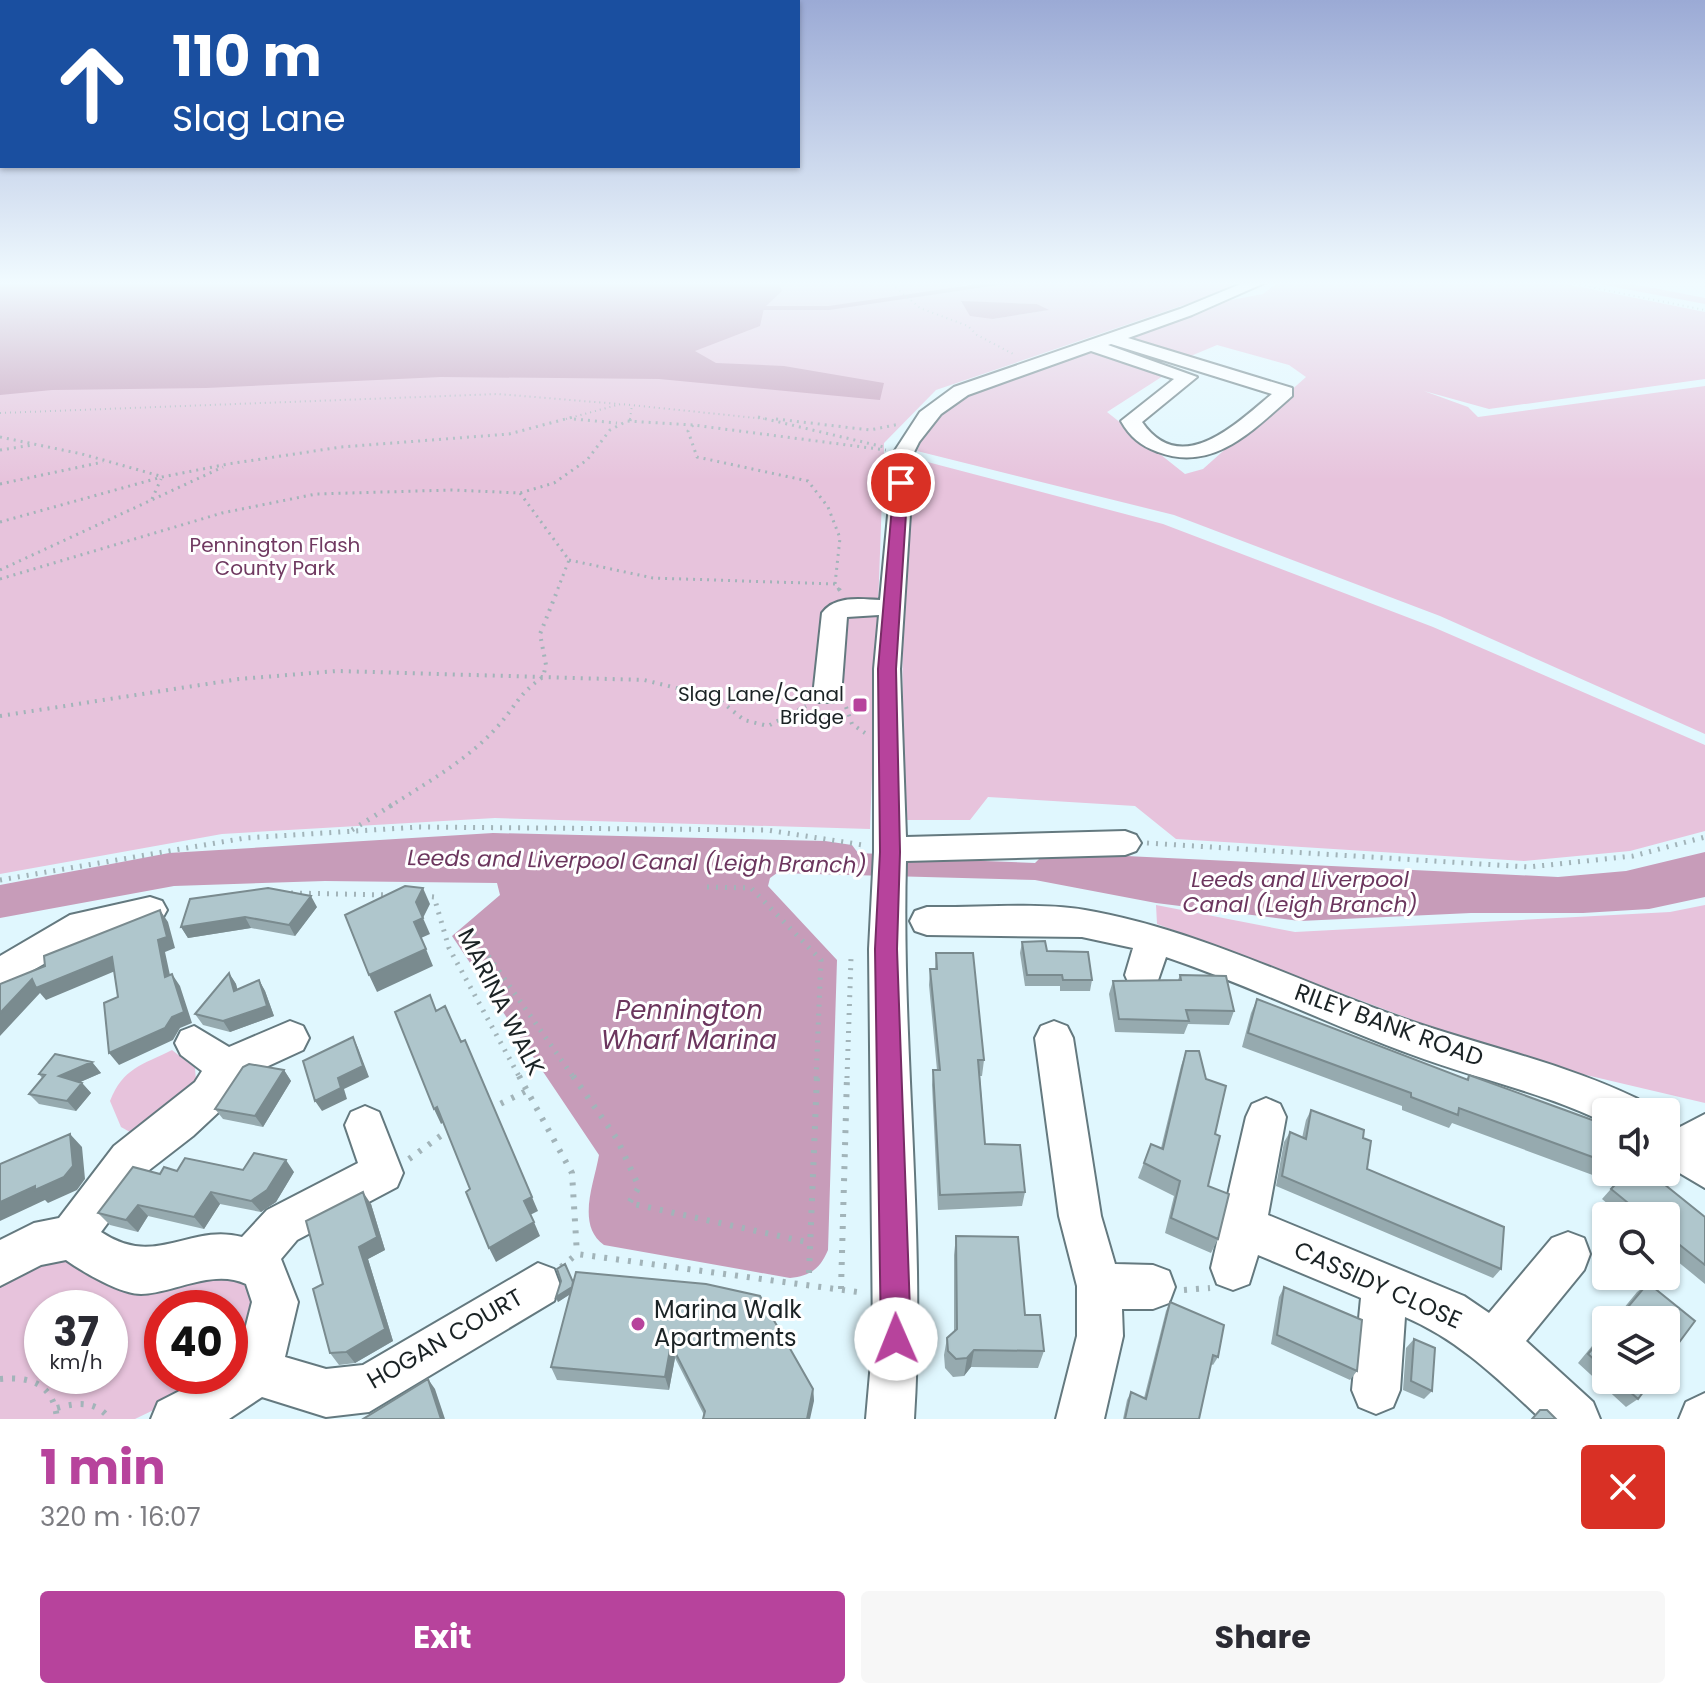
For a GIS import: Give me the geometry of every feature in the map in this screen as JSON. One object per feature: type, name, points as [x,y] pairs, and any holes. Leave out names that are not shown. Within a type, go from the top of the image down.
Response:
[{"type":"street","points":[[890,1419],[896,1339],[886,949],[890,850],[887,733],[889,608],[904,452],[918,424],[934,407],[961,391],[1081,347]]},
{"type":"street","points":[[1114,347],[1188,377],[1131,421],[1137,433],[1182,454],[1199,454],[1224,442],[1285,392],[1124,347]]},
{"type":"street","points":[[827,696],[833,617],[839,609],[851,606],[889,608]]},
{"type":"street","points":[[890,850],[1125,843]]},
{"type":"street","points":[[0,974],[82,925],[150,910]]},
{"type":"street","name":"RILEY BANK ROAD","points":[[927,921],[1082,923],[1153,939],[1231,964],[1419,1041],[1573,1087],[1595,1098]]},
{"type":"street","points":[[1143,975],[1153,939]]},
{"type":"street","points":[[0,1264],[34,1245],[71,1237],[129,1160],[179,1123],[209,1095],[226,1067],[290,1038]]},
{"type":"street","points":[[1054,1038],[1080,1216],[1099,1286],[1100,1336],[1080,1419]]},
{"type":"street","points":[[194,1043],[226,1067]]},
{"type":"street","points":[[1243,1229],[1266,1117]]},
{"type":"street","points":[[249,1262],[282,1225],[382,1173],[365,1125]]},
{"type":"street","name":"CASSIDY CLOSE","points":[[1243,1229],[1448,1312],[1494,1343],[1576,1419]]},
{"type":"street","points":[[71,1237],[103,1259],[139,1272],[185,1261],[238,1257],[263,1269],[275,1302],[258,1372],[201,1409],[175,1419]]},
{"type":"street","points":[[1494,1343],[1568,1254]]},
{"type":"street","name":"HOGAN COURT","points":[[258,1372],[326,1393],[369,1388],[538,1285]]},
{"type":"street","points":[[1376,1390],[1385,1285]]},
{"type":"street","points":[[1099,1286],[1153,1287]]},
{"type":"path","points":[[999,347],[1031,365]]},
{"type":"path","points":[[0,413],[77,407],[498,394],[771,419],[904,452]]},
{"type":"path","points":[[0,522],[114,493],[162,477],[228,464],[341,447],[482,438],[621,404]]},
{"type":"path","points":[[630,421],[632,405]]},
{"type":"path","points":[[771,419],[792,417],[880,433],[905,421],[918,424]]},
{"type":"path","points":[[568,419],[619,424],[630,421],[693,425],[904,452]]},
{"type":"path","points":[[0,579],[178,525],[316,494],[452,490],[520,493],[554,483],[576,468],[619,424]]},
{"type":"path","points":[[693,425],[688,431],[697,457],[801,477],[814,484],[838,533],[842,549],[835,584],[851,606]]},
{"type":"path","points":[[0,437],[162,477]]},
{"type":"path","points":[[0,450],[35,444]]},
{"type":"path","points":[[0,484],[106,461]]},
{"type":"path","points":[[0,570],[228,464]]},
{"type":"path","points":[[152,499],[162,477]]},
{"type":"path","points":[[520,493],[569,560],[653,578],[835,584]]},
{"type":"path","points":[[349,832],[448,769],[498,726],[521,692],[543,677],[546,665],[540,634],[569,560]]},
{"type":"path","points":[[0,716],[239,679],[337,671],[607,677],[683,688],[717,698],[744,720],[768,726],[827,696],[848,708],[852,724],[858,730],[887,733]]},
{"type":"path","points":[[0,880],[245,838],[419,827],[767,830],[890,850]]},
{"type":"path","points":[[1125,843],[1529,867],[1633,856],[1705,837]]},
{"type":"path","points":[[707,887],[751,888],[821,960],[809,1273]]},
{"type":"path","points":[[281,894],[311,891],[403,895]]},
{"type":"path","name":"MARINA WALK","points":[[418,896],[434,897],[449,948],[572,1173],[577,1254]]},
{"type":"path","points":[[473,934],[617,1139],[639,1187],[629,1203],[811,1243]]},
{"type":"path","points":[[841,1289],[851,958]]},
{"type":"path","points":[[488,1110],[526,1091]]},
{"type":"path","points":[[382,1173],[415,1156],[462,1123]]},
{"type":"path","points":[[1153,1287],[1206,1291],[1243,1229]]},
{"type":"path","points":[[538,1285],[577,1254],[895,1297]]},
{"type":"path","points":[[0,1379],[21,1377],[39,1381],[51,1392],[57,1419]]},
{"type":"path","points":[[57,1408],[85,1403],[98,1407],[110,1419]]},
{"type":"green space","name":"Pennington Flash County Park","points":[[0,347],[1061,347],[936,390],[884,443],[884,453],[890,454],[883,470],[870,829],[495,818],[222,834],[0,874]]},
{"type":"green space","points":[[1149,347],[1212,347],[1186,358]]},
{"type":"green space","points":[[1225,347],[1705,347],[1705,379],[1489,409],[1424,391],[1468,407],[1478,417],[1705,386],[1705,734],[1440,616],[1174,515],[917,451],[929,430],[945,412],[965,398],[1012,377],[1084,353],[1098,352],[1161,369],[1163,376],[1107,412],[1185,474],[1203,469],[1306,377],[1289,365]]},
{"type":"green space","points":[[916,459],[1163,524],[1433,627],[1705,745],[1705,831],[1630,851],[1524,861],[1176,839],[1135,806],[988,797],[970,820],[903,820],[902,527]]},
{"type":"green space","points":[[1156,905],[1295,932],[1670,912],[1705,905],[1705,1103],[1569,1071],[1434,1028],[1157,924]]},
{"type":"green space","points":[[172,1050],[195,1068],[197,1094],[137,1136],[121,1127],[110,1101],[127,1074]]},
{"type":"green space","points":[[63,1260],[100,1280],[190,1272],[236,1276],[250,1286],[254,1303],[251,1332],[248,1340],[248,1290],[144,1290],[144,1394],[187,1394],[135,1419],[0,1419],[0,1278],[8,1272]]},
{"type":"water","points":[[0,347],[705,347],[695,351],[716,363],[784,366],[884,383],[880,400],[659,379],[441,377],[206,388],[52,390],[0,395]]},
{"type":"water","name":"Pennington Wharf Marina","points":[[493,833],[825,841],[852,845],[858,853],[903,855],[905,858],[1035,863],[1042,856],[1105,855],[1558,877],[1626,871],[1705,852],[1705,897],[1649,909],[1583,913],[1471,913],[1300,921],[1156,903],[1035,880],[777,873],[770,878],[768,886],[837,960],[828,1250],[814,1270],[790,1278],[604,1245],[596,1237],[591,1227],[589,1203],[599,1155],[452,936],[500,895],[497,883],[325,881],[174,886],[0,918],[0,885],[169,853]]},
{"type":"building","points":[[405,886],[423,888],[416,902],[423,918],[414,922],[426,949],[369,975],[345,915]]},
{"type":"building","points":[[268,888],[311,896],[289,925],[245,917],[181,927],[190,899]]},
{"type":"building","points":[[160,910],[167,937],[158,940],[165,977],[172,974],[184,1012],[172,1017],[165,1028],[109,1053],[104,1003],[118,997],[112,957],[36,988],[32,979],[0,1013],[0,984],[45,966],[44,956]]},
{"type":"building","points":[[1045,941],[1047,951],[1088,952],[1092,980],[1063,980],[1062,975],[1027,975],[1022,942]]},
{"type":"building","points":[[936,953],[973,953],[984,1060],[978,1060],[985,1144],[1020,1145],[1025,1192],[940,1195],[933,1070],[940,1070],[930,969],[937,969]]},
{"type":"building","points":[[229,973],[234,991],[259,980],[267,1006],[223,1021],[195,1014]]},
{"type":"building","points":[[1180,975],[1226,976],[1234,1011],[1186,1010],[1189,1021],[1119,1019],[1113,981],[1181,980]]},
{"type":"building","points":[[430,995],[436,1011],[445,1006],[461,1042],[465,1040],[532,1197],[524,1201],[534,1222],[489,1248],[466,1192],[470,1189],[395,1012]]},
{"type":"building","points":[[1257,999],[1468,1080],[1469,1075],[1592,1120],[1592,1157],[1459,1108],[1458,1115],[1411,1097],[1411,1093],[1248,1033]]},
{"type":"building","points":[[353,1037],[363,1066],[338,1078],[341,1088],[315,1101],[303,1061]]},
{"type":"building","points":[[1186,1051],[1199,1051],[1206,1079],[1226,1086],[1215,1134],[1220,1136],[1208,1186],[1229,1194],[1218,1239],[1171,1218],[1180,1181],[1144,1163],[1151,1144],[1163,1149]]},
{"type":"building","points":[[55,1054],[92,1062],[59,1076],[82,1083],[67,1101],[29,1094],[45,1075],[39,1074]]},
{"type":"building","points":[[249,1064],[284,1070],[255,1116],[215,1109],[243,1067]]},
{"type":"building","points":[[1311,1110],[1364,1130],[1363,1138],[1371,1141],[1367,1169],[1504,1227],[1501,1269],[1282,1176],[1290,1132],[1306,1139]]},
{"type":"building","points":[[70,1134],[73,1166],[64,1177],[0,1202],[0,1164]]},
{"type":"building","points":[[254,1153],[286,1160],[267,1190],[251,1201],[211,1192],[194,1217],[138,1205],[126,1220],[98,1213],[133,1167],[160,1174],[164,1167],[177,1171],[185,1158],[243,1170]]},
{"type":"building","points":[[1614,1186],[1666,1186],[1705,1217],[1705,1265],[1680,1245],[1680,1202],[1627,1202],[1611,1189]]},
{"type":"building","points":[[363,1192],[377,1237],[359,1247],[385,1329],[346,1352],[330,1353],[313,1289],[323,1284],[306,1221]]},
{"type":"building","points":[[956,1236],[1018,1237],[1025,1315],[1040,1315],[1044,1351],[974,1350],[967,1358],[956,1359],[948,1351],[947,1338],[957,1329]]},
{"type":"building","points":[[565,1264],[573,1282],[572,1287],[556,1297],[561,1281],[557,1269]]},
{"type":"building","points":[[576,1272],[706,1284],[760,1296],[813,1389],[807,1419],[703,1419],[705,1411],[671,1344],[665,1377],[551,1367]]},
{"type":"building","points":[[1284,1287],[1362,1320],[1357,1371],[1277,1335]]},
{"type":"building","points":[[1642,1290],[1657,1290],[1676,1306],[1629,1306]]},
{"type":"building","points":[[1170,1302],[1224,1325],[1218,1357],[1213,1355],[1199,1419],[1125,1419],[1131,1392],[1146,1399]]},
{"type":"building","points":[[1680,1309],[1695,1321],[1680,1341]]},
{"type":"building","points":[[1414,1339],[1435,1348],[1432,1391],[1411,1381]]},
{"type":"building","points":[[428,1379],[441,1419],[363,1419]]},
{"type":"building","points":[[1540,1410],[1547,1410],[1556,1419],[1532,1419]]},
{"type":"place","name":"Slag Lane/Canal Bridge","points":[[860,705]]},
{"type":"place","name":"Marina Walk Apartments","points":[[638,1324]]},
{"type":"route","points":[[896,1339],[886,949],[890,852],[887,669],[889,608],[901,483]]},
{"type":"water label","name":"Leeds and Liverpool Canal (Leigh Branch)","points":[[637,861]]},
{"type":"water label","name":"Leeds and Liverpool Canal (Leigh Branch)","points":[[1300,892]]}]
